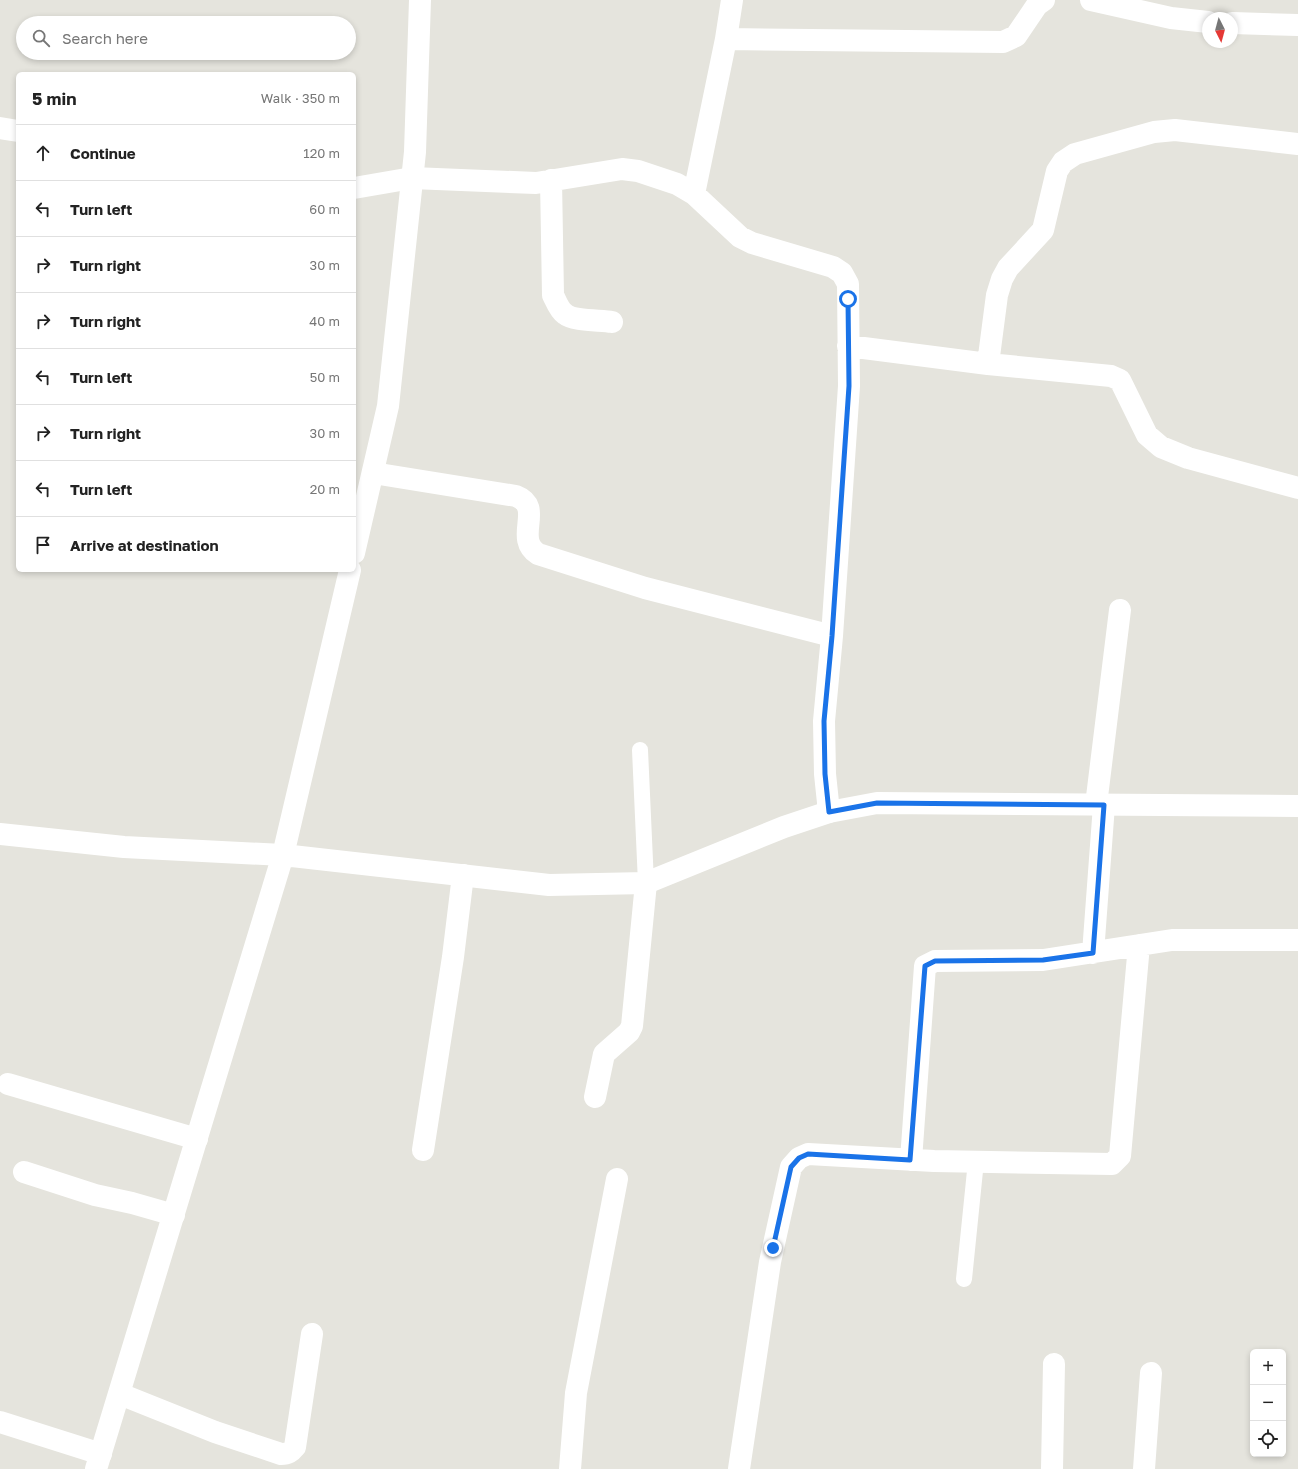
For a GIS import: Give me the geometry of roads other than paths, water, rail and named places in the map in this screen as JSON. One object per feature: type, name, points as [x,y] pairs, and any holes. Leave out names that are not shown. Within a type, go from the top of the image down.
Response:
[{"type":"street","points":[[356,545],[388,406],[416,152],[420,0]]},
{"type":"street","points":[[694,194],[726,39],[732,0]]},
{"type":"street","points":[[726,39],[1003,42],[1016,36],[1036,5],[1044,0]]},
{"type":"street","points":[[1090,0],[1171,18],[1202,21]]},
{"type":"street","points":[[1238,23],[1298,25]]},
{"type":"street","points":[[0,128],[16,131]]},
{"type":"street","points":[[988,364],[997,295],[1002,279],[1008,268],[1043,230],[1057,171],[1063,162],[1075,154],[1154,132],[1175,130],[1298,144]]},
{"type":"street","points":[[356,188],[412,178],[517,183],[551,180],[622,169],[638,170],[677,184],[694,194],[740,237],[752,243],[832,267],[842,273],[848,284],[849,386],[832,636],[824,721],[825,774],[829,812]]},
{"type":"street","points":[[551,180],[553,295],[564,314],[572,317],[612,322]]},
{"type":"street","points":[[848,346],[988,364],[1111,376],[1120,380],[1147,435],[1161,447],[1188,458],[1298,488]]},
{"type":"street","points":[[373,473],[516,496],[524,499],[528,505],[528,543],[531,549],[538,554],[645,588],[832,636]]},
{"type":"street","points":[[0,1422],[99,1461],[283,855],[350,572]]},
{"type":"street","points":[[1093,953],[1100,805],[1120,610]]},
{"type":"street","points":[[0,834],[124,847],[283,855],[549,885],[646,883],[784,827],[829,812],[877,803],[1298,806]]},
{"type":"street","points":[[424,1150],[453,957],[463,875]]},
{"type":"street","points":[[595,1097],[604,1054],[630,1032],[632,1026],[646,883]]},
{"type":"street","points":[[910,1160],[925,966],[935,961],[1043,960],[1172,940],[1298,940]]},
{"type":"street","points":[[739,1469],[770,1262],[791,1167],[799,1158],[808,1154],[910,1160],[1112,1164],[1117,1161],[1120,1156],[1139,944]]},
{"type":"street","points":[[8,1084],[197,1139]]},
{"type":"street","points":[[24,1172],[95,1196],[132,1203],[174,1215]]},
{"type":"street","points":[[570,1469],[576,1392],[617,1179]]},
{"type":"street","points":[[120,1394],[215,1432],[281,1454],[286,1454],[292,1452],[295,1447],[312,1334]]},
{"type":"street","points":[[1052,1469],[1054,1364]]},
{"type":"street","points":[[1144,1469],[1151,1373]]},
{"type":"lane","points":[[640,750],[646,883]]},
{"type":"lane","points":[[964,1279],[976,1161]]}]
